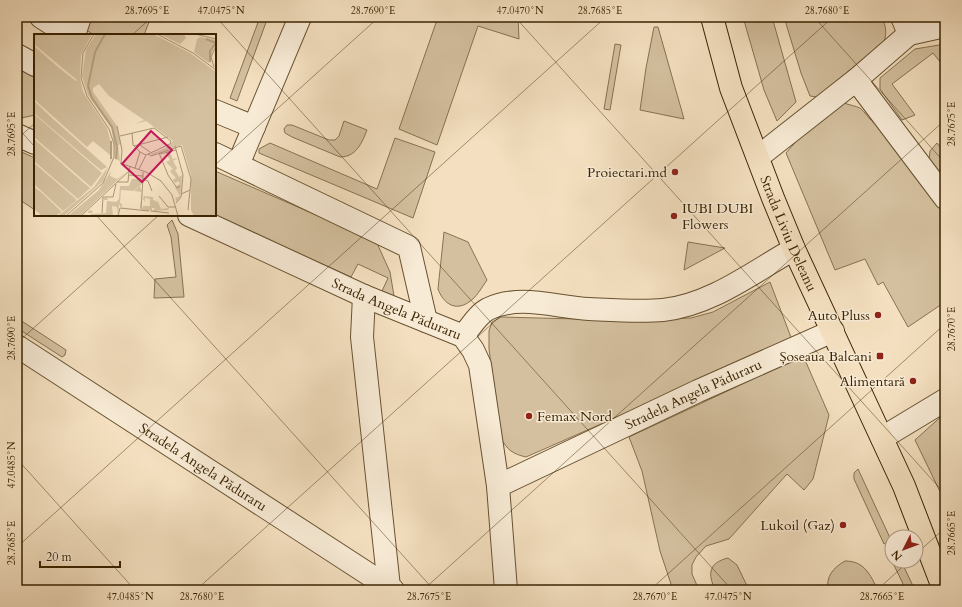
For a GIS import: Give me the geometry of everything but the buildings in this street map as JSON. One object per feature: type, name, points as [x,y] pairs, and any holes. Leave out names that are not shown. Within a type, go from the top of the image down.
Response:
[{"type":"main road","name":"Strada Liviu Deleanu","points":[[712,17],[730,88],[794,249],[904,486],[944,590]]},
{"type":"main road","name":"Strada Liviu Deleanu","points":[[904,486],[945,554]]},
{"type":"street","points":[[41,17],[67,34]]},
{"type":"street","points":[[74,34],[80,17]]},
{"type":"street","points":[[238,165],[300,17]]},
{"type":"street","points":[[758,157],[856,80],[906,26],[945,26]]},
{"type":"street","points":[[17,55],[34,64]]},
{"type":"street","points":[[856,80],[945,198]]},
{"type":"street","points":[[216,111],[254,127]]},
{"type":"street","points":[[17,135],[34,143]]},
{"type":"street","points":[[216,154],[409,247],[426,321]]},
{"type":"street","name":"Strada Angela Păduraru","points":[[191,216],[364,296],[463,336],[473,350],[480,365],[498,486]]},
{"type":"street","points":[[463,336],[486,310],[510,301],[541,302],[589,309],[662,310],[685,305],[709,297],[794,249]]},
{"type":"street","name":"Stradela Angela Păduraru","points":[[364,296],[362,337],[391,589]]},
{"type":"street","name":"Stradela Angela Păduraru","points":[[498,486],[698,391],[832,331]]},
{"type":"street","name":"Stradela Angela Păduraru","points":[[17,346],[391,589]]},
{"type":"street","points":[[882,438],[945,400]]},
{"type":"street","points":[[498,486],[506,590]]},
{"type":"shaded area","points":[[67,17],[151,17],[144,34],[92,34]]},
{"type":"shaded area","points":[[260,17],[268,17],[237,101],[230,98]]},
{"type":"shaded area","points":[[438,17],[518,17],[519,39],[478,26],[437,145],[399,129]]},
{"type":"shaded area","points":[[743,17],[772,17],[796,102],[777,121],[764,90]]},
{"type":"shaded area","points":[[784,17],[882,17],[886,35],[884,42],[817,97],[810,96],[801,73]]},
{"type":"shaded area","points":[[654,27],[658,27],[684,119],[640,110]]},
{"type":"shaded area","points":[[615,44],[621,45],[610,110],[604,109]]},
{"type":"shaded area","points":[[945,44],[945,68],[933,53],[892,84],[915,115],[902,120],[880,89],[880,78],[915,49]]},
{"type":"shaded area","points":[[17,59],[34,70],[34,115],[17,119]]},
{"type":"shaded area","points":[[844,103],[860,108],[874,123],[887,130],[945,209],[945,302],[908,327],[883,282],[878,285],[865,259],[835,270],[786,153],[820,118]]},
{"type":"shaded area","points":[[344,121],[367,130],[363,140],[354,152],[350,155],[340,157],[292,137],[285,133],[284,129],[287,125],[292,125],[329,140],[335,140],[339,136]]},
{"type":"shaded area","points":[[395,138],[435,152],[413,218],[259,153],[259,149],[270,143],[377,189]]},
{"type":"shaded area","points":[[937,143],[945,153],[945,181],[929,160],[930,151]]},
{"type":"shaded area","points":[[17,150],[34,158],[34,209],[17,198]]},
{"type":"shaded area","points":[[216,171],[376,241],[390,272],[394,296],[382,291],[388,278],[358,264],[351,277],[216,215]]},
{"type":"shaded area","points":[[172,220],[178,234],[184,297],[154,298],[155,279],[176,277],[171,237],[167,225]]},
{"type":"shaded area","points":[[444,232],[468,242],[487,280],[474,298],[464,305],[454,306],[446,302],[438,289]]},
{"type":"shaded area","points":[[688,242],[725,248],[684,270]]},
{"type":"shaded area","points":[[770,282],[792,340],[526,457],[511,451],[503,442],[501,438],[489,349],[489,331],[492,322],[501,317],[616,320],[691,318],[713,312]]},
{"type":"shaded area","points":[[17,318],[66,350],[65,355],[62,357],[17,328]]},
{"type":"shaded area","points":[[796,359],[805,360],[829,415],[813,479],[804,490],[787,474],[729,539],[706,546],[696,557],[692,565],[692,574],[699,590],[673,590],[660,551],[642,471],[629,437]]},
{"type":"shaded area","points":[[945,413],[945,502],[915,440]]},
{"type":"shaded area","points":[[858,469],[886,529],[884,529],[884,544],[854,479],[854,473]]},
{"type":"shaded area","points":[[728,558],[737,565],[749,590],[715,590],[711,579],[711,570],[713,566],[721,560]]},
{"type":"shaded area","points":[[845,561],[857,563],[862,566],[869,574],[878,590],[828,590],[828,581],[831,573]]},
{"type":"shaded area","points":[[896,569],[905,569],[915,590],[906,590]]},
{"type":"place","name":"Proiectari.md","points":[[675,172]]},
{"type":"place","name":"IUBI DUBI Flowers","points":[[674,216]]},
{"type":"place","name":"Auto Pluss","points":[[878,315]]},
{"type":"place","name":"Șoseaua Balcani","points":[[880,356]]},
{"type":"place","name":"Alimentară","points":[[913,381]]},
{"type":"place","name":"Femax Nord","points":[[529,416]]},
{"type":"place","name":"Lukoil (Gaz)","points":[[843,525]]}]
